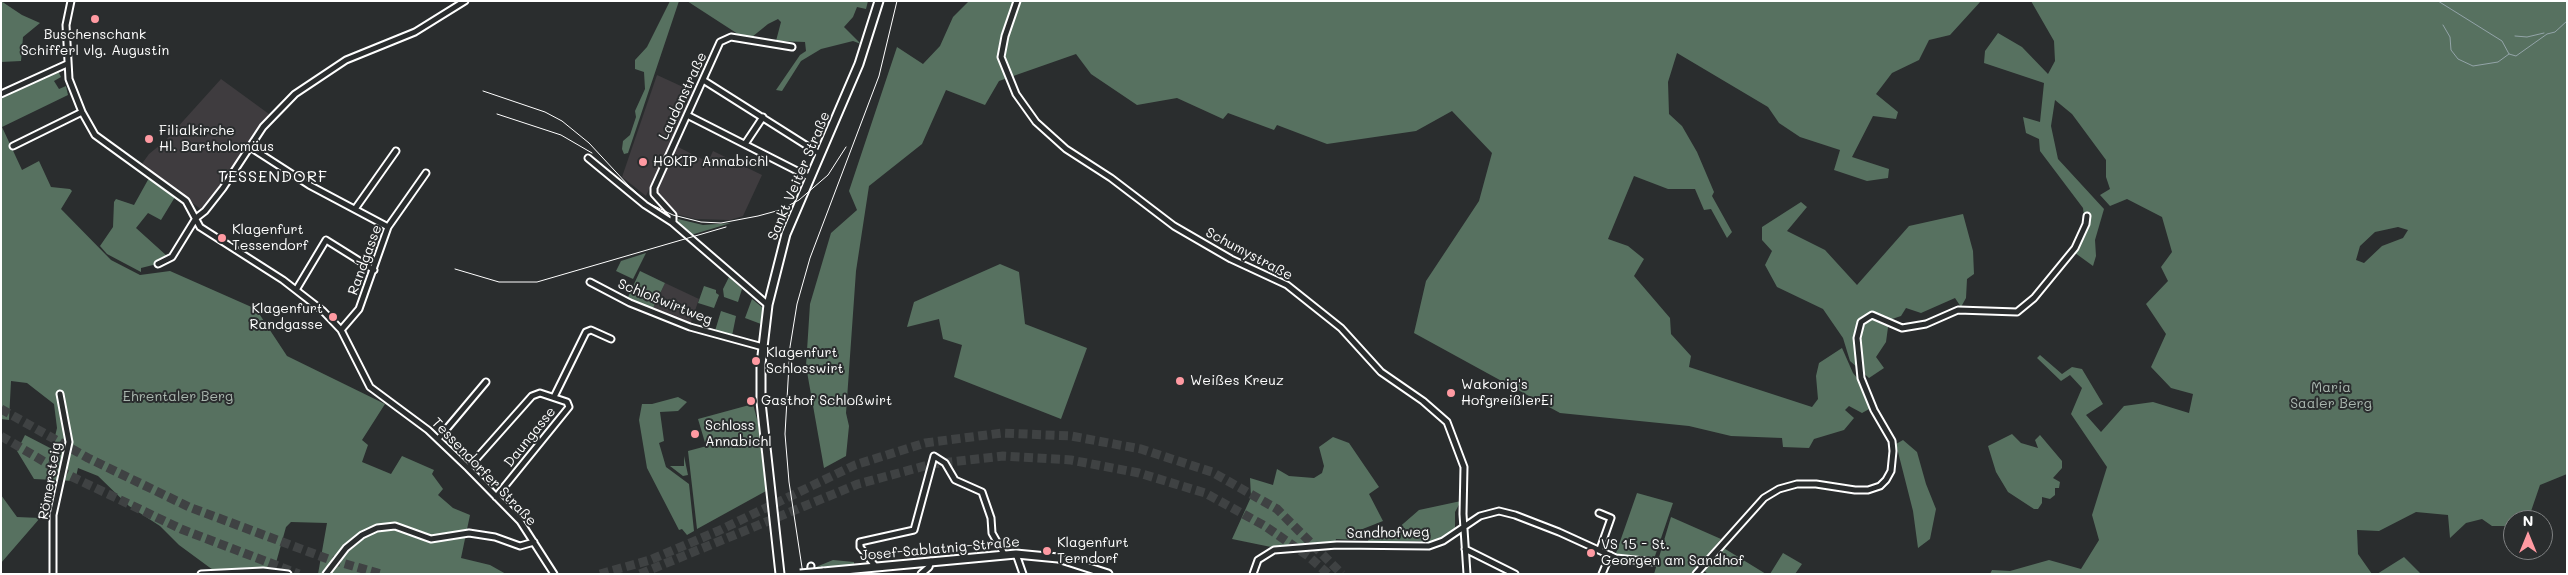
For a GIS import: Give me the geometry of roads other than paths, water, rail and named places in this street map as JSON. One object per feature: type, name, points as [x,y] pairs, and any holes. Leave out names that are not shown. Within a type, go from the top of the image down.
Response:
[{"type":"main road","name":"Sankt Veiter Straße","points":[[780,574],[763,431],[761,383],[768,305],[786,234],[859,64],[879,1]]},
{"type":"main road","name":"Josef-Sablatnig-Straße","points":[[800,574],[1004,554],[1058,558],[1108,574]]},
{"type":"street","name":"Tessendorfer Straße","points":[[71,1],[66,16],[67,64],[72,89],[82,112],[100,140],[186,201],[200,227],[296,290],[323,311],[342,330],[370,387],[438,439],[468,468],[520,521],[554,574]]},
{"type":"street","points":[[158,264],[172,256],[196,218],[223,188],[250,147],[282,106],[317,78],[363,52],[414,32],[464,1]]},
{"type":"street","name":"Schumystraße","points":[[1017,1],[1004,36],[1002,57],[1016,94],[1036,122],[1066,149],[1111,178],[1174,226],[1231,259],[1287,285],[1341,328],[1382,372],[1423,401],[1447,422],[1464,468],[1464,528],[1467,574]]},
{"type":"street","name":"Laudonstraße","points":[[673,223],[673,216],[654,194],[654,188],[720,42],[727,38],[792,47]]},
{"type":"street","points":[[1,94],[67,64]]},
{"type":"street","points":[[703,80],[820,154]]},
{"type":"street","points":[[13,146],[82,112]]},
{"type":"street","points":[[687,115],[809,177]]},
{"type":"street","points":[[745,144],[763,117]]},
{"type":"street","points":[[250,147],[309,185],[388,227]]},
{"type":"street","points":[[355,209],[396,151]]},
{"type":"street","name":"Laudonstraße","points":[[588,158],[645,204],[673,223],[768,305]]},
{"type":"street","name":"Randgasse","points":[[342,330],[359,308],[388,227],[426,173]]},
{"type":"street","points":[[1696,574],[1764,498],[1779,489],[1797,484],[1816,484],[1868,490],[1880,486],[1886,480],[1891,471],[1892,441],[1871,403],[1861,378],[1857,338],[1861,322],[1872,315],[1902,328],[1926,324],[1958,310],[2017,312],[2034,298],[2075,248],[2086,224],[2086,216]]},
{"type":"street","points":[[296,290],[326,240],[374,270]]},
{"type":"street","name":"Schloßwirtweg","points":[[590,282],[630,303],[690,327],[763,347]]},
{"type":"street","points":[[554,397],[586,332],[590,330],[611,339]]},
{"type":"street","points":[[438,439],[486,382]]},
{"type":"street","name":"Daungasse","points":[[468,468],[532,396],[540,393],[567,402],[569,407],[496,497]]},
{"type":"street","name":"Römersteig","points":[[53,574],[53,515],[69,442],[60,394]]},
{"type":"street","points":[[876,567],[860,547],[860,542],[914,530],[934,456],[945,463],[955,480],[982,492],[991,518],[992,533],[1004,554]]},
{"type":"street","name":"Sandhofweg","points":[[1253,574],[1258,560],[1274,550],[1337,546],[1429,546],[1442,541],[1486,513],[1499,511],[1516,515],[1600,549],[1610,555],[1654,562]]},
{"type":"street","points":[[1599,513],[1611,518],[1600,549]]},
{"type":"street","points":[[326,574],[346,548],[377,528],[395,526],[431,539],[469,533],[495,537],[520,546],[534,542]]},
{"type":"street","points":[[1465,550],[1515,574]]},
{"type":"street","points":[[1016,554],[1022,574]]},
{"type":"street","points":[[1602,574],[1610,555]]},
{"type":"street","points":[[921,574],[930,562]]},
{"type":"street","points":[[810,574],[811,566]]},
{"type":"street","points":[[200,574],[263,572],[288,574]]},
{"type":"waterway","points":[[2438,1],[2502,41],[2509,54],[2516,56],[2547,34],[2555,32],[2567,21]]},
{"type":"waterway","points":[[2443,25],[2450,37],[2451,50],[2458,59],[2473,66],[2498,62],[2509,54]]},
{"type":"waterway","points":[[2515,36],[2527,37],[2544,33]]},
{"type":"tunnel","points":[[1,409],[88,458],[189,507],[328,559],[381,574]]},
{"type":"tunnel","points":[[600,574],[650,560],[718,531],[855,465],[925,443],[1002,433],[1071,436],[1141,449],[1212,472],[1277,509],[1342,574]]},
{"type":"tunnel","points":[[1,436],[60,471],[181,529],[299,574]]},
{"type":"tunnel","points":[[640,574],[858,484],[932,464],[1003,456],[1071,460],[1139,473],[1205,493],[1265,526],[1308,556],[1328,574]]},
{"type":"railway","points":[[803,574],[789,482],[785,434],[790,347],[797,304],[810,258],[879,76],[897,1]]},
{"type":"railway","points":[[483,91],[545,112],[562,121],[589,143],[628,185],[648,203],[673,215],[701,222],[721,223],[780,210],[799,200],[828,175],[846,147]]},
{"type":"railway","points":[[497,114],[561,135],[592,153]]},
{"type":"railway","points":[[455,269],[499,282],[537,282],[726,227]]},
{"type":"place","name":"Buschenschank Schifferl vlg. Augustin","points":[[95,19]]},
{"type":"place","name":"Filialkirche Hl. Bartholomäus","points":[[149,139]]},
{"type":"place","name":"HOKIP Annabichl","points":[[643,162]]},
{"type":"place","name":"Klagenfurt Tessendorf","points":[[222,238]]},
{"type":"place","name":"Klagenfurt Randgasse","points":[[333,317]]},
{"type":"place","name":"Klagenfurt Schlosswirt","points":[[756,361]]},
{"type":"place","name":"Weißes Kreuz","points":[[1180,381]]},
{"type":"place","name":"Wakonig's HofgreißlerEi","points":[[1451,393]]},
{"type":"place","name":"Gasthof Schloßwirt","points":[[751,401]]},
{"type":"place","name":"Schloss Annabichl","points":[[695,434]]},
{"type":"place","name":"Klagenfurt Terndorf","points":[[1047,551]]},
{"type":"place","name":"VS 15 - St. Georgen am Sandhof","points":[[1591,553]]},
{"type":"district","name":"TESSENDORF","points":[[273,177]]},
{"type":"park label","name":"Maria Saaler Berg","points":[[2331,396]]},
{"type":"park label","name":"Ehrentaler Berg","points":[[178,397]]}]
